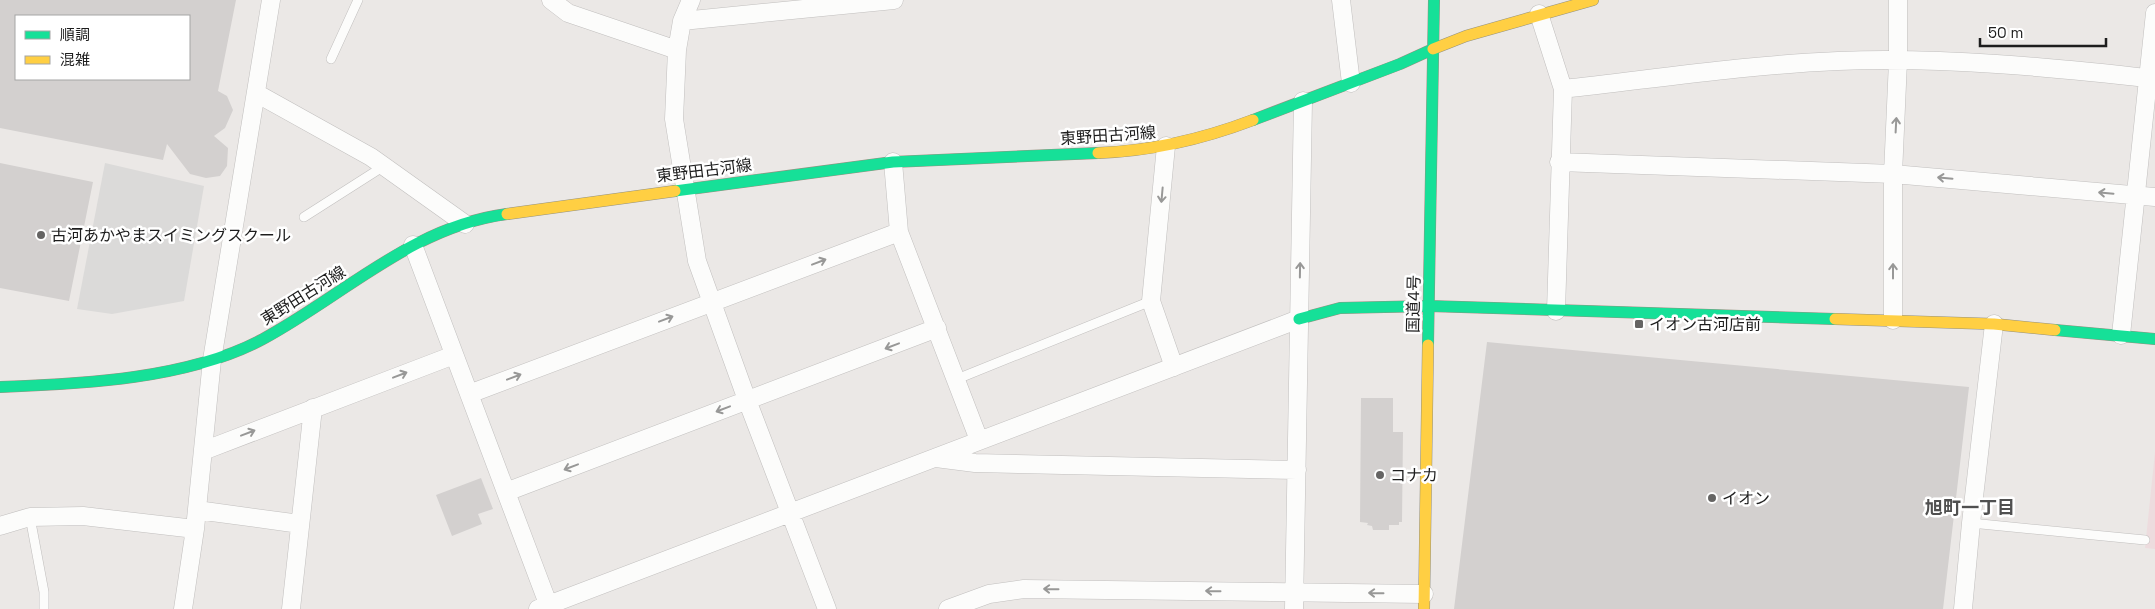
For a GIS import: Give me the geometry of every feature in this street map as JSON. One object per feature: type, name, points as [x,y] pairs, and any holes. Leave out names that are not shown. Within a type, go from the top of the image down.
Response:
[{"type":"main road","name":"国道4号","points":[[1424,601],[1434,0]]},
{"type":"main road","name":"東野田古河線","points":[[0,387],[80,384],[162,372],[212,360],[262,340],[413,245],[452,227],[498,215],[893,162],[1124,152],[1166,146],[1226,130],[1351,83],[1466,36],[1593,0]]},
{"type":"main road","points":[[1299,319],[1347,308],[1429,306],[1994,324],[2155,339]]},
{"type":"street","points":[[183,609],[194,530],[212,360],[271,0]]},
{"type":"street","points":[[551,0],[568,13],[677,50]]},
{"type":"street","points":[[691,0],[682,21],[677,50],[674,119],[697,261],[747,400],[827,609]]},
{"type":"street","points":[[682,21],[894,0]]},
{"type":"street","points":[[1342,0],[1351,83]]},
{"type":"street","points":[[1892,320],[1893,174],[1898,61],[1898,0]]},
{"type":"street","points":[[2121,335],[2135,195],[2152,78],[2155,13]]},
{"type":"street","points":[[1539,14],[1562,90],[1556,311]]},
{"type":"street","points":[[1562,90],[1734,68],[1838,61],[1898,61],[2018,66],[2152,78]]},
{"type":"street","points":[[256,93],[371,157],[465,224]]},
{"type":"street","points":[[1294,600],[1303,101]]},
{"type":"street","points":[[1166,146],[1151,301],[1174,367]]},
{"type":"street","points":[[893,162],[899,232],[979,440]]},
{"type":"street","points":[[1559,162],[1893,174],[2155,197]]},
{"type":"street","points":[[469,394],[899,232]]},
{"type":"street","points":[[413,245],[506,492],[546,608],[790,512],[1299,319]]},
{"type":"street","points":[[1963,609],[1970,523],[1994,324]]},
{"type":"street","points":[[506,492],[937,328]]},
{"type":"street","points":[[203,451],[454,355]]},
{"type":"street","points":[[291,609],[313,408]]},
{"type":"street","points":[[933,458],[975,462],[1297,470]]},
{"type":"street","points":[[196,510],[300,524]]},
{"type":"street","points":[[0,526],[30,517],[83,516],[194,530]]},
{"type":"street","points":[[948,609],[989,594],[1024,589],[1294,600],[1424,601]]},
{"type":"lane","points":[[331,59],[358,0]]},
{"type":"lane","points":[[304,217],[384,166]]},
{"type":"lane","points":[[957,379],[1151,301]]},
{"type":"lane","points":[[30,517],[44,592],[44,609]]},
{"type":"lane","points":[[1970,523],[2145,540]]},
{"type":"shaded area","points":[[105,163],[204,186],[184,301],[112,314],[77,309]]},
{"type":"shaded area","points":[[2155,452],[2155,549],[2145,548]]},
{"type":"building","points":[[0,0],[236,0],[218,91],[227,96],[233,110],[225,128],[214,136],[228,148],[227,166],[220,176],[206,178],[190,174],[167,144],[163,160],[0,128]]},
{"type":"building","name":"古河あかやまスイミングスクール","points":[[0,163],[93,182],[69,301],[0,288]]},
{"type":"building","name":"イオン","points":[[1487,342],[1969,387],[1943,609],[1454,609]]},
{"type":"building","points":[[1361,398],[1393,398],[1393,432],[1403,432],[1402,522],[1399,522],[1399,525],[1389,525],[1389,530],[1373,530],[1372,526],[1367,525],[1368,523],[1360,522]]},
{"type":"building","points":[[481,478],[493,509],[478,514],[482,524],[452,536],[436,495]]},
{"type":"traffic: fast","points":[[1428,345],[1434,0]]},
{"type":"traffic: fast","points":[[1253,120],[1400,64],[1433,49]]},
{"type":"traffic: fast","points":[[675,191],[893,162],[1098,153]]},
{"type":"traffic: fast","points":[[0,387],[65,384],[134,377],[202,363],[263,339],[293,322],[410,247],[473,221],[507,214]]},
{"type":"traffic: fast","points":[[1299,319],[1340,308],[1429,306],[1835,319]]},
{"type":"traffic: fast","points":[[2055,330],[2155,339]]},
{"type":"traffic: slow","points":[[1433,49],[1466,36],[1593,0]]},
{"type":"traffic: slow","points":[[1098,153],[1138,150],[1177,143],[1253,120]]},
{"type":"traffic: slow","points":[[507,214],[675,191]]},
{"type":"traffic: slow","points":[[1835,319],[1994,324],[2055,330]]},
{"type":"traffic: slow","points":[[1424,609],[1428,345]]},
{"type":"place","name":"古河あかやまスイミングスクール","points":[[41,235]]},
{"type":"place","name":"イオン古河店前","points":[[1639,324]]},
{"type":"place","name":"コナカ","points":[[1380,475]]},
{"type":"place","name":"イオン","points":[[1712,498]]},
{"type":"district","name":"旭町一丁目","points":[[1970,508]]}]
